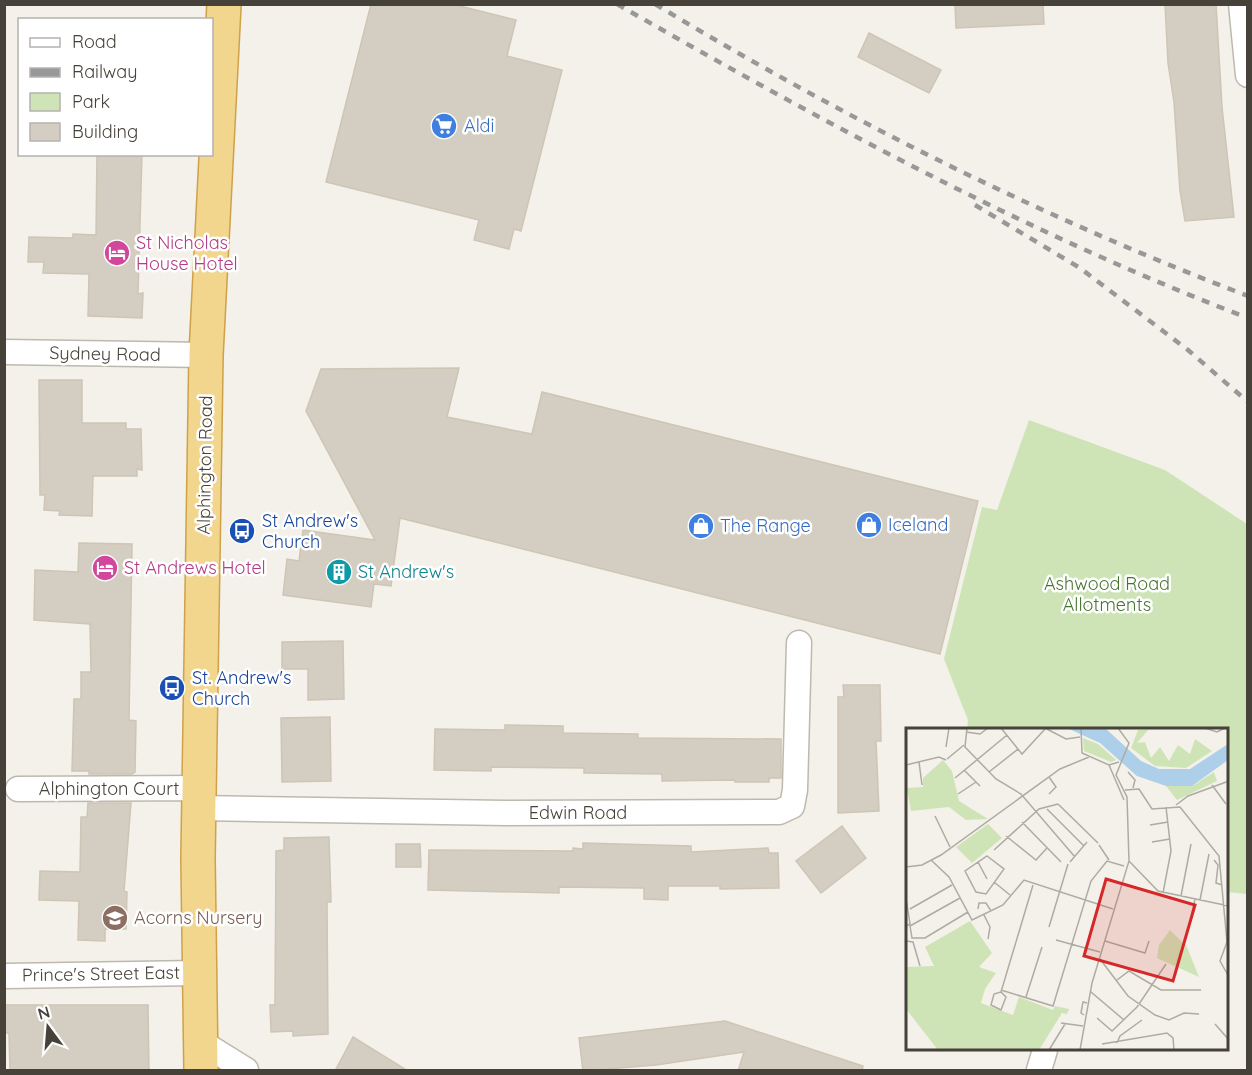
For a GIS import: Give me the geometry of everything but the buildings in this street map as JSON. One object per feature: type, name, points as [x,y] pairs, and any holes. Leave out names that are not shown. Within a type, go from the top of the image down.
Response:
[{"type":"highway","name":"Alphington Road","points":[[201,1056],[198,973],[199,798],[206,355],[224,4]]},
{"type":"street","points":[[1241,4],[1248,75]]},
{"type":"street","name":"Sydney Road","points":[[4,352],[206,355]]},
{"type":"street","name":"Edwin Road","points":[[199,798],[506,813],[779,812],[792,806],[795,790],[799,643]]},
{"type":"street","name":"Alphington Court","points":[[18,789],[199,798]]},
{"type":"street","name":"Prince's Street East","points":[[4,976],[198,973]]},
{"type":"street","points":[[1039,1071],[1046,1051]]},
{"type":"street","points":[[201,1056],[246,1071]]},
{"type":"green space","name":"Ashwood Road Allotments","points":[[1029,420],[1165,470],[1247,524],[1247,894],[1228,892],[1228,728],[967,728],[968,720],[944,659],[982,507],[997,510]]},
{"type":"railway","points":[[617,4],[848,133],[1005,213],[1085,250],[1248,318]]},
{"type":"railway","points":[[655,4],[799,87],[945,164],[1095,233],[1248,296]]},
{"type":"railway","points":[[975,205],[1080,268],[1188,350],[1248,402]]},
{"type":"place","name":"Aldi","points":[[444,126]]},
{"type":"place","name":"St Nicholas House Hotel","points":[[117,253]]},
{"type":"place","name":"Iceland","points":[[869,525]]},
{"type":"place","name":"The Range","points":[[701,526]]},
{"type":"place","name":"St Andrew's Church","points":[[242,531]]},
{"type":"place","name":"St Andrews Hotel","points":[[105,568]]},
{"type":"place","name":"St Andrew's","points":[[339,572]]},
{"type":"place","name":"St. Andrew's Church","points":[[172,688]]},
{"type":"place","name":"Acorns Nursery","points":[[115,918]]}]
